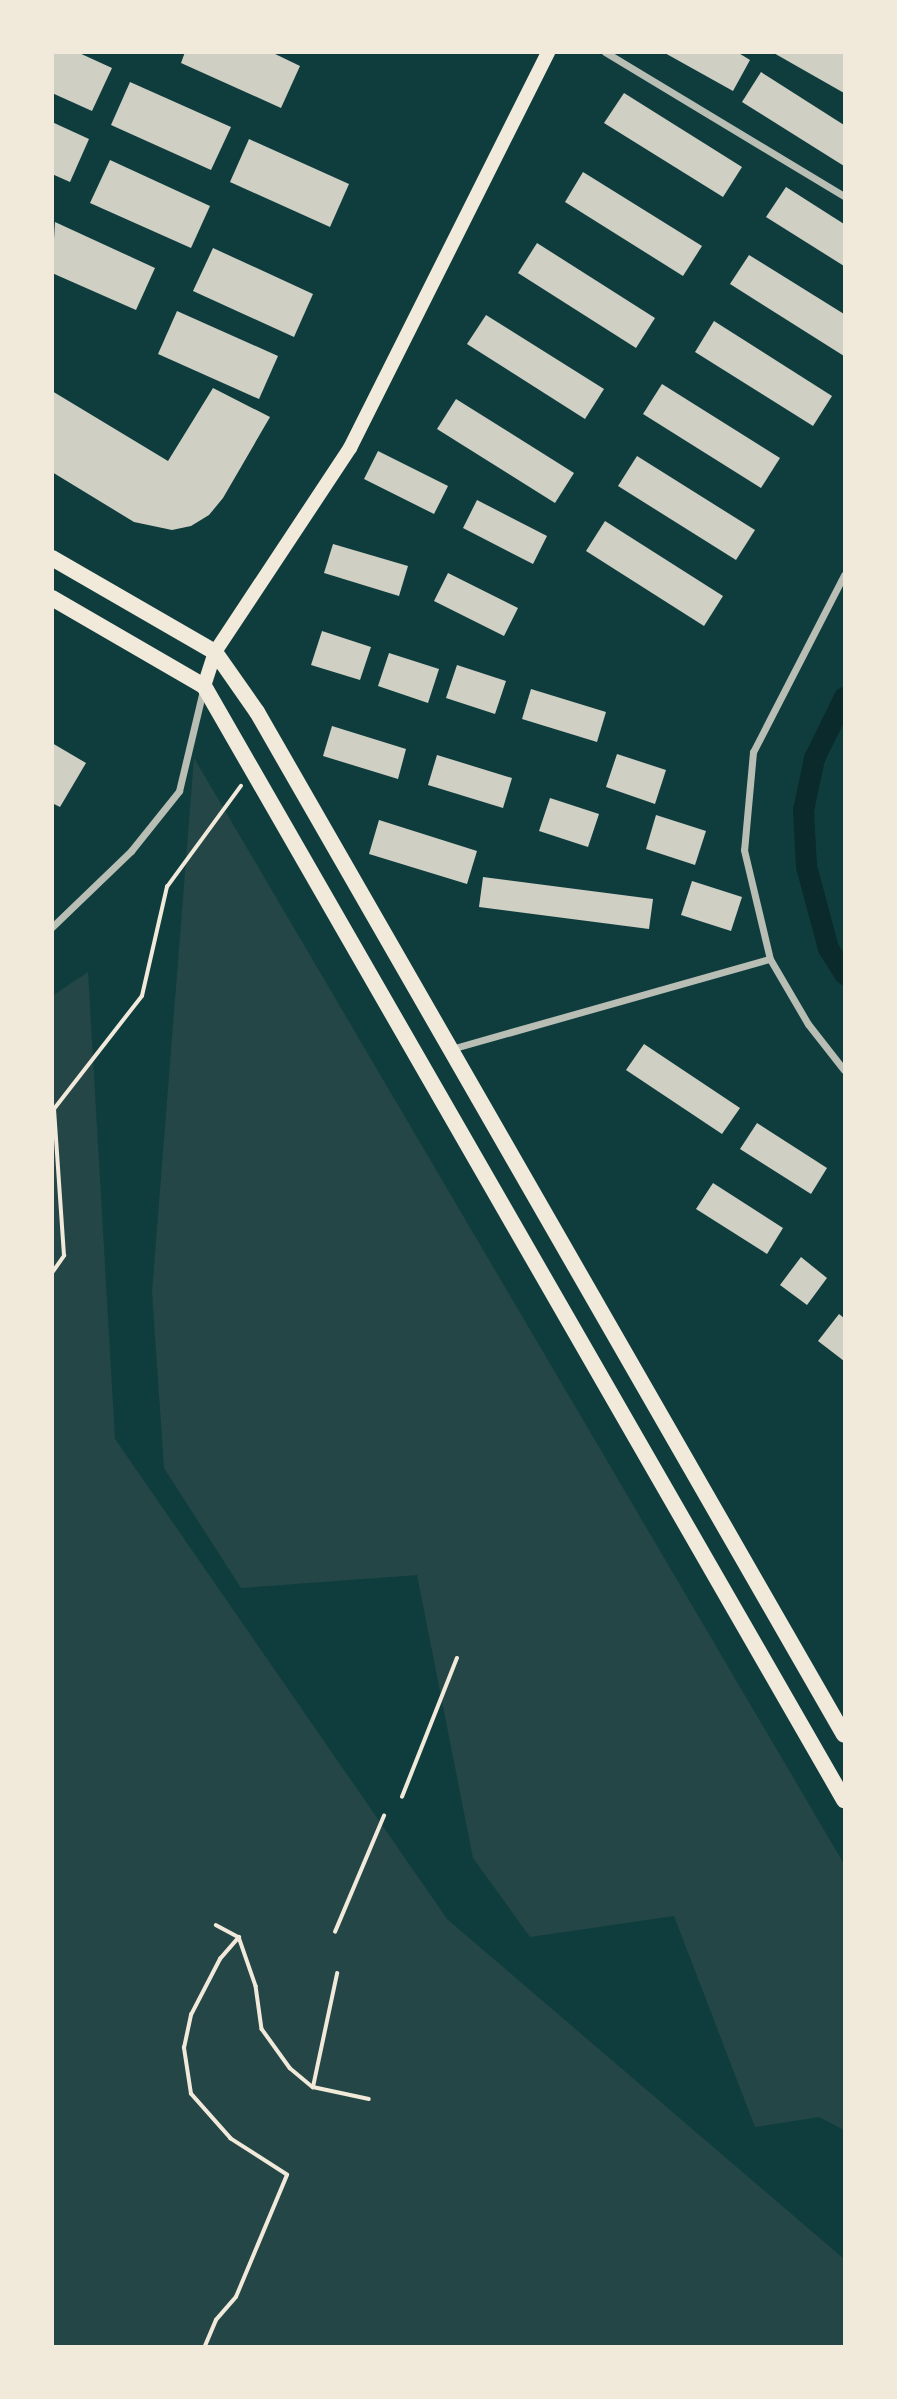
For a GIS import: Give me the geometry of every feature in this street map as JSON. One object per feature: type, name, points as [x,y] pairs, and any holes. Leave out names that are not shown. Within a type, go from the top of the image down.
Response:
[{"type":"main road","points":[[204,686],[215,652],[349,448],[548,52]]},
{"type":"main road","points":[[52,558],[215,652],[257,712],[845,1735]]},
{"type":"main road","points":[[52,597],[204,686],[845,1800]]},
{"type":"street","points":[[605,52],[845,196]]},
{"type":"street","points":[[845,575],[753,752],[744,850],[770,959],[808,1024],[845,1070]]},
{"type":"street","points":[[52,927],[131,851],[179,791],[204,686]]},
{"type":"street","points":[[450,1049],[770,959]]},
{"type":"path","points":[[52,1273],[64,1256],[54,1108],[142,996],[167,887],[253,771]]},
{"type":"path","points":[[402,1797],[457,1658]]},
{"type":"path","points":[[335,1932],[384,1816]]},
{"type":"path","points":[[216,1925],[239,1937],[256,1986],[262,2029],[290,2068],[313,2087],[369,2099]]},
{"type":"path","points":[[205,2347],[216,2320],[236,2297],[287,2175],[231,2139],[191,2094],[184,2048],[191,2015],[220,1959],[239,1937]]},
{"type":"path","points":[[313,2087],[337,1974]]},
{"type":"shaded area","points":[[194,758],[844,1864],[844,2130],[819,2117],[755,2127],[674,1916],[530,1937],[473,1858],[417,1575],[241,1588],[164,1468],[152,1292]]},
{"type":"shaded area","points":[[88,972],[115,1439],[447,1919],[844,2259],[844,2346],[53,2346],[52,996]]},
{"type":"building","points":[[52,52],[77,52],[112,68],[92,111],[52,93]]},
{"type":"building","points":[[185,52],[271,52],[300,66],[281,108],[181,63]]},
{"type":"building","points":[[663,52],[737,52],[750,60],[733,91]]},
{"type":"building","points":[[772,52],[844,52],[844,93]]},
{"type":"building","points":[[761,72],[844,125],[844,166],[742,102]]},
{"type":"building","points":[[130,82],[231,127],[211,170],[111,125]]},
{"type":"building","points":[[624,93],[742,167],[723,197],[604,123]]},
{"type":"building","points":[[52,122],[89,139],[70,182],[52,174]]},
{"type":"building","points":[[249,139],[349,184],[330,227],[230,182]]},
{"type":"building","points":[[110,160],[210,206],[191,248],[90,203]]},
{"type":"building","points":[[583,172],[702,246],[683,276],[565,202]]},
{"type":"building","points":[[786,187],[844,224],[844,266],[766,217]]},
{"type":"building","points":[[55,222],[155,268],[136,310],[52,273]]},
{"type":"building","points":[[537,243],[655,318],[636,348],[518,273]]},
{"type":"building","points":[[213,248],[313,294],[294,337],[193,291]]},
{"type":"building","points":[[749,255],[844,314],[844,356],[730,284]]},
{"type":"building","points":[[177,311],[278,356],[259,399],[158,354]]},
{"type":"building","points":[[486,315],[604,389],[585,419],[467,344]]},
{"type":"building","points":[[714,321],[832,396],[813,426],[695,352]]},
{"type":"building","points":[[662,384],[780,458],[761,488],[643,414]]},
{"type":"building","points":[[213,388],[270,417],[223,498],[209,515],[191,526],[172,530],[134,522],[52,472],[52,391],[168,461]]},
{"type":"building","points":[[456,399],[574,473],[555,503],[437,429]]},
{"type":"building","points":[[378,451],[448,486],[434,514],[364,479]]},
{"type":"building","points":[[637,456],[755,530],[736,560],[618,486]]},
{"type":"building","points":[[477,500],[547,536],[533,564],[463,528]]},
{"type":"building","points":[[605,521],[723,596],[704,626],[586,551]]},
{"type":"building","points":[[333,544],[408,566],[399,596],[324,573]]},
{"type":"building","points":[[448,573],[518,608],[504,636],[434,601]]},
{"type":"building","points":[[322,631],[371,647],[360,680],[311,665]]},
{"type":"building","points":[[389,653],[439,669],[428,703],[378,686]]},
{"type":"building","points":[[457,665],[506,681],[495,714],[446,698]]},
{"type":"building","points":[[531,689],[606,712],[597,742],[522,719]]},
{"type":"building","points":[[332,726],[406,749],[398,779],[323,756]]},
{"type":"building","points":[[52,743],[86,763],[60,807],[52,803]]},
{"type":"building","points":[[617,754],[666,770],[655,804],[606,787]]},
{"type":"building","points":[[437,755],[512,778],[503,808],[428,785]]},
{"type":"building","points":[[550,798],[599,814],[588,847],[539,831]]},
{"type":"building","points":[[656,815],[706,831],[695,865],[646,849]]},
{"type":"building","points":[[379,820],[477,851],[467,884],[369,854]]},
{"type":"building","points":[[483,877],[653,899],[649,929],[479,907]]},
{"type":"building","points":[[692,881],[742,897],[731,931],[681,915]]},
{"type":"building","points":[[644,1044],[740,1108],[722,1134],[626,1070]]},
{"type":"building","points":[[757,1123],[827,1168],[811,1194],[740,1149]]},
{"type":"building","points":[[713,1183],[783,1228],[767,1254],[696,1209]]},
{"type":"building","points":[[801,1257],[827,1278],[807,1305],[780,1285]]},
{"type":"building","points":[[839,1314],[844,1318],[844,1361],[818,1341]]},
{"type":"waterway","points":[[844,697],[814,758],[803,810],[806,866],[828,948],[844,974]]}]
